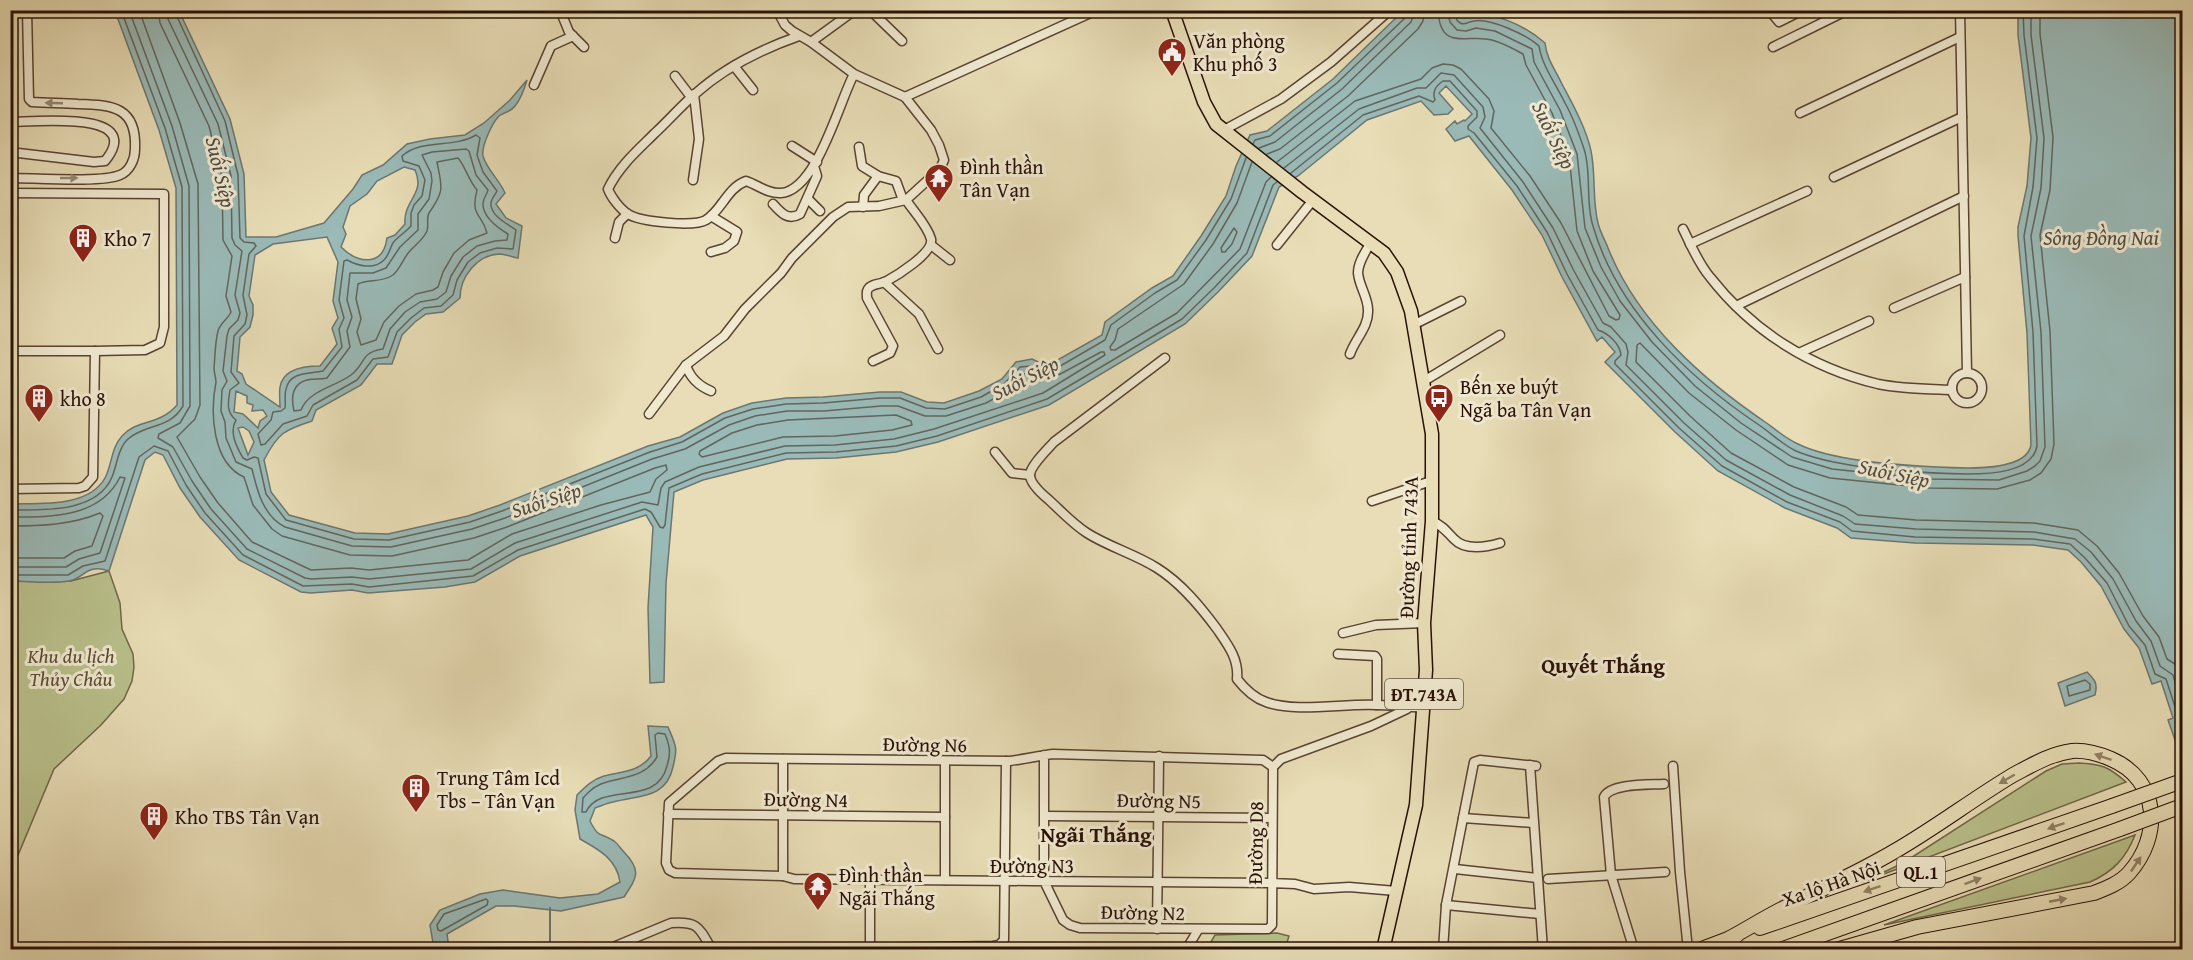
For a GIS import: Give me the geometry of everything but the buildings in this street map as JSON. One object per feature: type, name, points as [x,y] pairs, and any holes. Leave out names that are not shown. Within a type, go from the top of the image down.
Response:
[{"type":"highway","points":[[1730,939],[1796,901],[1895,851],[1999,783],[2039,760],[2073,751],[2102,755],[2128,769],[2139,780],[2147,795],[2152,809],[2151,830],[2146,846],[2128,874],[2115,885],[2094,893],[1899,932],[1836,950]]},
{"type":"highway","name":"Xa lộ Hà Nội","points":[[1699,950],[2182,781]]},
{"type":"highway","name":"QL.1","points":[[1780,950],[2182,806]]},
{"type":"main road","points":[[1172,10],[1204,102],[1216,124],[1228,133]]},
{"type":"main road","name":"Đường tỉnh 743A","points":[[1228,133],[1313,201],[1384,253],[1397,272],[1411,311],[1432,434],[1432,521],[1424,623],[1426,670],[1416,804],[1383,950]]},
{"type":"street","points":[[10,178],[101,178],[120,175],[129,169],[135,156],[133,125],[125,114],[113,106],[32,102],[29,99],[27,10]]},
{"type":"street","points":[[560,10],[573,36],[584,47]]},
{"type":"street","points":[[649,414],[686,365],[724,336],[745,309],[781,273],[792,258],[833,218],[848,207],[879,206],[905,200],[940,169],[944,160],[931,130],[905,97],[854,74],[785,25],[777,10]]},
{"type":"street","points":[[811,42],[855,10]]},
{"type":"street","points":[[870,10],[902,41]]},
{"type":"street","points":[[1769,10],[1779,22],[1803,10]]},
{"type":"street","points":[[1773,47],[1848,10]]},
{"type":"street","points":[[1960,10],[1967,373]]},
{"type":"street","points":[[905,97],[1096,11]]},
{"type":"street","points":[[1228,133],[1281,99],[1331,62],[1384,13]]},
{"type":"street","points":[[534,85],[550,46],[573,36]]},
{"type":"street","points":[[799,36],[734,66],[693,96],[625,163],[608,191],[627,214],[648,220],[675,223],[704,222],[739,184],[746,181],[773,193],[790,191],[816,164],[854,74]]},
{"type":"street","points":[[1800,113],[1960,37]]},
{"type":"street","points":[[734,66],[753,90]]},
{"type":"street","points":[[675,76],[693,96],[699,139],[693,180]]},
{"type":"street","points":[[1834,177],[1962,117]]},
{"type":"street","points":[[10,122],[89,122],[102,125],[110,131],[113,140],[112,152],[105,161],[94,162],[10,152]]},
{"type":"street","points":[[773,204],[782,214],[794,217],[800,214],[817,176],[816,164],[792,146]]},
{"type":"street","points":[[859,147],[861,165],[878,176],[898,182],[905,200],[931,240],[926,254],[867,291],[867,298],[893,346],[890,353],[873,362]]},
{"type":"street","points":[[863,207],[864,195],[878,176]]},
{"type":"street","points":[[1690,244],[1807,191]]},
{"type":"street","points":[[10,193],[164,194],[164,327],[160,343],[145,350],[10,351]]},
{"type":"street","points":[[1736,306],[1964,196]]},
{"type":"street","points":[[808,199],[820,211]]},
{"type":"street","points":[[1277,245],[1313,201]]},
{"type":"street","points":[[615,238],[616,228],[627,214]]},
{"type":"street","points":[[711,216],[736,232],[734,241],[725,248],[711,252]]},
{"type":"street","points":[[1683,229],[1710,278],[1736,306],[1758,326],[1799,353],[1846,374],[1879,384],[1952,390]]},
{"type":"street","points":[[1350,354],[1368,317],[1367,301],[1358,272],[1360,262],[1371,242]]},
{"type":"street","points":[[931,245],[950,260]]},
{"type":"street","points":[[1894,308],[1965,277]]},
{"type":"street","points":[[884,282],[919,314],[938,349]]},
{"type":"street","points":[[1413,325],[1461,301]]},
{"type":"street","points":[[1799,353],[1869,321]]},
{"type":"street","points":[[1424,381],[1500,334]]},
{"type":"street","points":[[10,489],[79,488],[85,486],[93,477],[95,351]]},
{"type":"street","points":[[1030,475],[1042,455],[1054,442],[1166,358]]},
{"type":"street","points":[[686,365],[689,373],[699,384],[711,391]]},
{"type":"street","points":[[1967,373],[1976,376],[1982,384],[1979,398],[1965,403],[1956,399],[1952,390],[1954,380],[1967,373]]},
{"type":"street","points":[[995,452],[1012,473],[1030,475]]},
{"type":"street","points":[[1030,475],[1034,484],[1072,522],[1089,535],[1156,567],[1180,585],[1202,609],[1230,646],[1238,667],[1237,679],[1256,697],[1266,702],[1287,705],[1423,707]]},
{"type":"street","points":[[1372,501],[1431,481]]},
{"type":"street","points":[[1432,521],[1448,531],[1456,542],[1484,547],[1500,543]]},
{"type":"street","points":[[1343,633],[1376,625],[1424,623]]},
{"type":"street","points":[[1338,654],[1375,656],[1377,659],[1377,705]]},
{"type":"street","points":[[1273,767],[1281,759],[1371,726],[1409,708]]},
{"type":"street","points":[[1044,755],[1044,881]]},
{"type":"street","name":"Đường N6","points":[[668,814],[669,803],[718,761],[726,758],[1006,761],[1044,755],[1159,756],[1263,760],[1273,767]]},
{"type":"street","points":[[1156,929],[1159,756]]},
{"type":"street","points":[[783,759],[783,876]]},
{"type":"street","points":[[1443,950],[1446,905],[1475,761],[1480,760],[1533,766],[1533,822],[1543,950]]},
{"type":"street","points":[[945,761],[945,880]]},
{"type":"street","points":[[870,880],[870,949],[999,945],[1004,940],[1006,761]]},
{"type":"street","points":[[1673,766],[1688,950]]},
{"type":"street","name":"Đường D8","points":[[1268,929],[1272,925],[1273,767]]},
{"type":"street","points":[[1635,950],[1611,875],[1604,797],[1606,793],[1616,788],[1664,784]]},
{"type":"street","name":"Đường N3","points":[[668,814],[666,862],[669,870],[675,873],[783,876],[794,879],[1271,883],[1295,884],[1314,889],[1349,887],[1396,891]]},
{"type":"street","name":"Đường N4","points":[[668,814],[945,817]]},
{"type":"street","name":"Đường N5","points":[[1045,816],[1272,818]]},
{"type":"street","points":[[1463,818],[1533,822]]},
{"type":"street","points":[[1455,868],[1537,878]]},
{"type":"street","points":[[1548,879],[1665,872]]},
{"type":"street","name":"Đường N2","points":[[1044,881],[1064,920],[1080,928],[1268,929]]},
{"type":"street","points":[[1446,905],[1540,914]]},
{"type":"street","points":[[606,950],[671,922],[691,922],[697,926],[711,950]]},
{"type":"street","points":[[1186,950],[1198,930]]},
{"type":"green space","name":"Khu du lịch Thủy Châu","points":[[109,571],[120,603],[122,629],[133,654],[132,681],[124,699],[101,725],[54,769],[11,872],[11,581],[71,581]]},
{"type":"green space","points":[[2079,763],[2105,767],[2126,782],[1863,882],[1903,863],[2046,771],[2062,764]]},
{"type":"green space","points":[[2135,835],[2118,863],[2105,874],[2090,882],[1884,925]]},
{"type":"green space","points":[[1277,933],[1289,936],[1285,949],[1206,950],[1215,935]]},
{"type":"water","points":[[1404,10],[1461,11],[1462,17],[1465,18],[1485,15],[1518,25],[1545,43],[1549,59],[1586,134],[1591,151],[1598,223],[1621,275],[1655,325],[1697,369],[1782,435],[1814,450],[1834,456],[1881,463],[1985,468],[2005,465],[2022,458],[2031,445],[2027,333],[2018,227],[2027,186],[2031,138],[2018,35],[2018,11],[2182,11],[2182,760],[2168,720],[2173,718],[2161,681],[2152,684],[2139,648],[2124,629],[2101,586],[2068,550],[2033,545],[1915,543],[1851,538],[1837,528],[1785,508],[1718,471],[1675,432],[1605,362],[1615,352],[1602,337],[1597,341],[1542,235],[1512,190],[1469,136],[1455,141],[1446,129],[1455,121],[1457,124],[1465,121],[1472,114],[1446,86],[1439,93],[1453,109],[1448,114],[1434,115],[1421,101],[1367,120],[1298,176],[1279,187],[1252,256],[1185,324],[1049,405],[938,442],[896,452],[836,458],[787,459],[703,480],[674,492],[666,583],[664,682],[650,683],[648,608],[653,527],[646,515],[520,556],[475,582],[445,587],[368,593],[352,590],[301,592],[239,560],[200,517],[180,488],[163,455],[155,452],[145,460],[109,571],[90,570],[74,579],[62,582],[11,581],[10,504],[62,502],[87,495],[105,478],[118,441],[122,436],[134,427],[156,420],[177,405],[176,188],[159,130],[115,11],[179,11],[230,119],[244,174],[246,237],[276,237],[324,223],[362,175],[383,165],[407,144],[465,135],[484,123],[510,100],[527,80],[512,110],[499,116],[493,124],[485,141],[483,152],[487,166],[505,193],[496,204],[506,218],[522,226],[518,258],[499,254],[491,255],[477,263],[463,282],[460,298],[443,312],[426,314],[402,335],[392,364],[377,364],[361,385],[316,410],[312,421],[288,430],[273,444],[264,460],[271,492],[289,515],[355,533],[388,534],[468,516],[648,446],[680,437],[723,413],[752,403],[786,398],[901,392],[927,402],[944,403],[979,391],[1002,379],[1016,362],[1032,359],[1047,366],[1102,335],[1105,322],[1152,288],[1173,276],[1226,196],[1250,135],[1267,131],[1333,79]],"holes":[[[404,167],[415,170],[418,185],[407,209],[405,224],[395,235],[387,238],[385,248],[380,254],[368,260],[354,257],[341,247],[346,234],[343,227],[350,206],[367,194],[377,181]],[[327,237],[338,262],[333,301],[338,318],[332,328],[337,344],[320,366],[302,368],[285,376],[280,387],[280,407],[246,384],[242,374],[237,371],[240,337],[250,327],[253,315],[253,305],[249,296],[255,255],[273,244]],[[236,391],[247,396],[247,403],[253,405],[252,411],[263,410],[267,416],[260,421],[258,428],[243,414],[234,412]],[[243,427],[249,431],[254,442],[248,455],[238,428]]]},
{"type":"water","points":[[2087,672],[2095,682],[2095,695],[2065,706],[2058,683]]},
{"type":"water","points":[[648,726],[668,727],[673,738],[675,755],[669,777],[664,785],[650,794],[611,802],[595,808],[590,821],[598,833],[617,844],[633,864],[636,874],[624,897],[561,911],[496,906],[447,934],[449,949],[434,949],[430,925],[440,910],[480,894],[503,890],[560,898],[598,894],[620,882],[611,861],[580,839],[575,810],[577,795],[596,779],[630,770],[646,761],[651,756]]},
{"type":"waterway","points":[[550,908],[550,950]]},
{"type":"place","name":"Văn phòng Khu phố 3","points":[[1172,78]]},
{"type":"place","name":"Đình thần Tân Vạn","points":[[939,204]]},
{"type":"place","name":"Kho 7","points":[[83,264]]},
{"type":"place","name":"kho 8","points":[[39,424]]},
{"type":"place","name":"Bến xe buýt Ngã ba Tân Vạn","points":[[1439,424]]},
{"type":"place","name":"Trung Tâm Icd Tbs – Tân Vạn","points":[[416,814]]},
{"type":"place","name":"Kho TBS Tân Vạn","points":[[154,842]]},
{"type":"place","name":"Đình thần Ngãi Thắng","points":[[818,912]]},
{"type":"district","name":"Quyết Thắng","points":[[1603,665]]},
{"type":"district","name":"Ngãi Thắng","points":[[1096,834]]},
{"type":"water label","name":"Suối Siệp","points":[[1554,135]]},
{"type":"water label","name":"Suối Siệp","points":[[221,172]]},
{"type":"water label","name":"Sông Đồng Nai","points":[[2101,237]]},
{"type":"water label","name":"Suối Siệp","points":[[1025,378]]},
{"type":"water label","name":"Suối Siệp","points":[[1894,473]]},
{"type":"water label","name":"Suối Siệp","points":[[546,500]]}]
